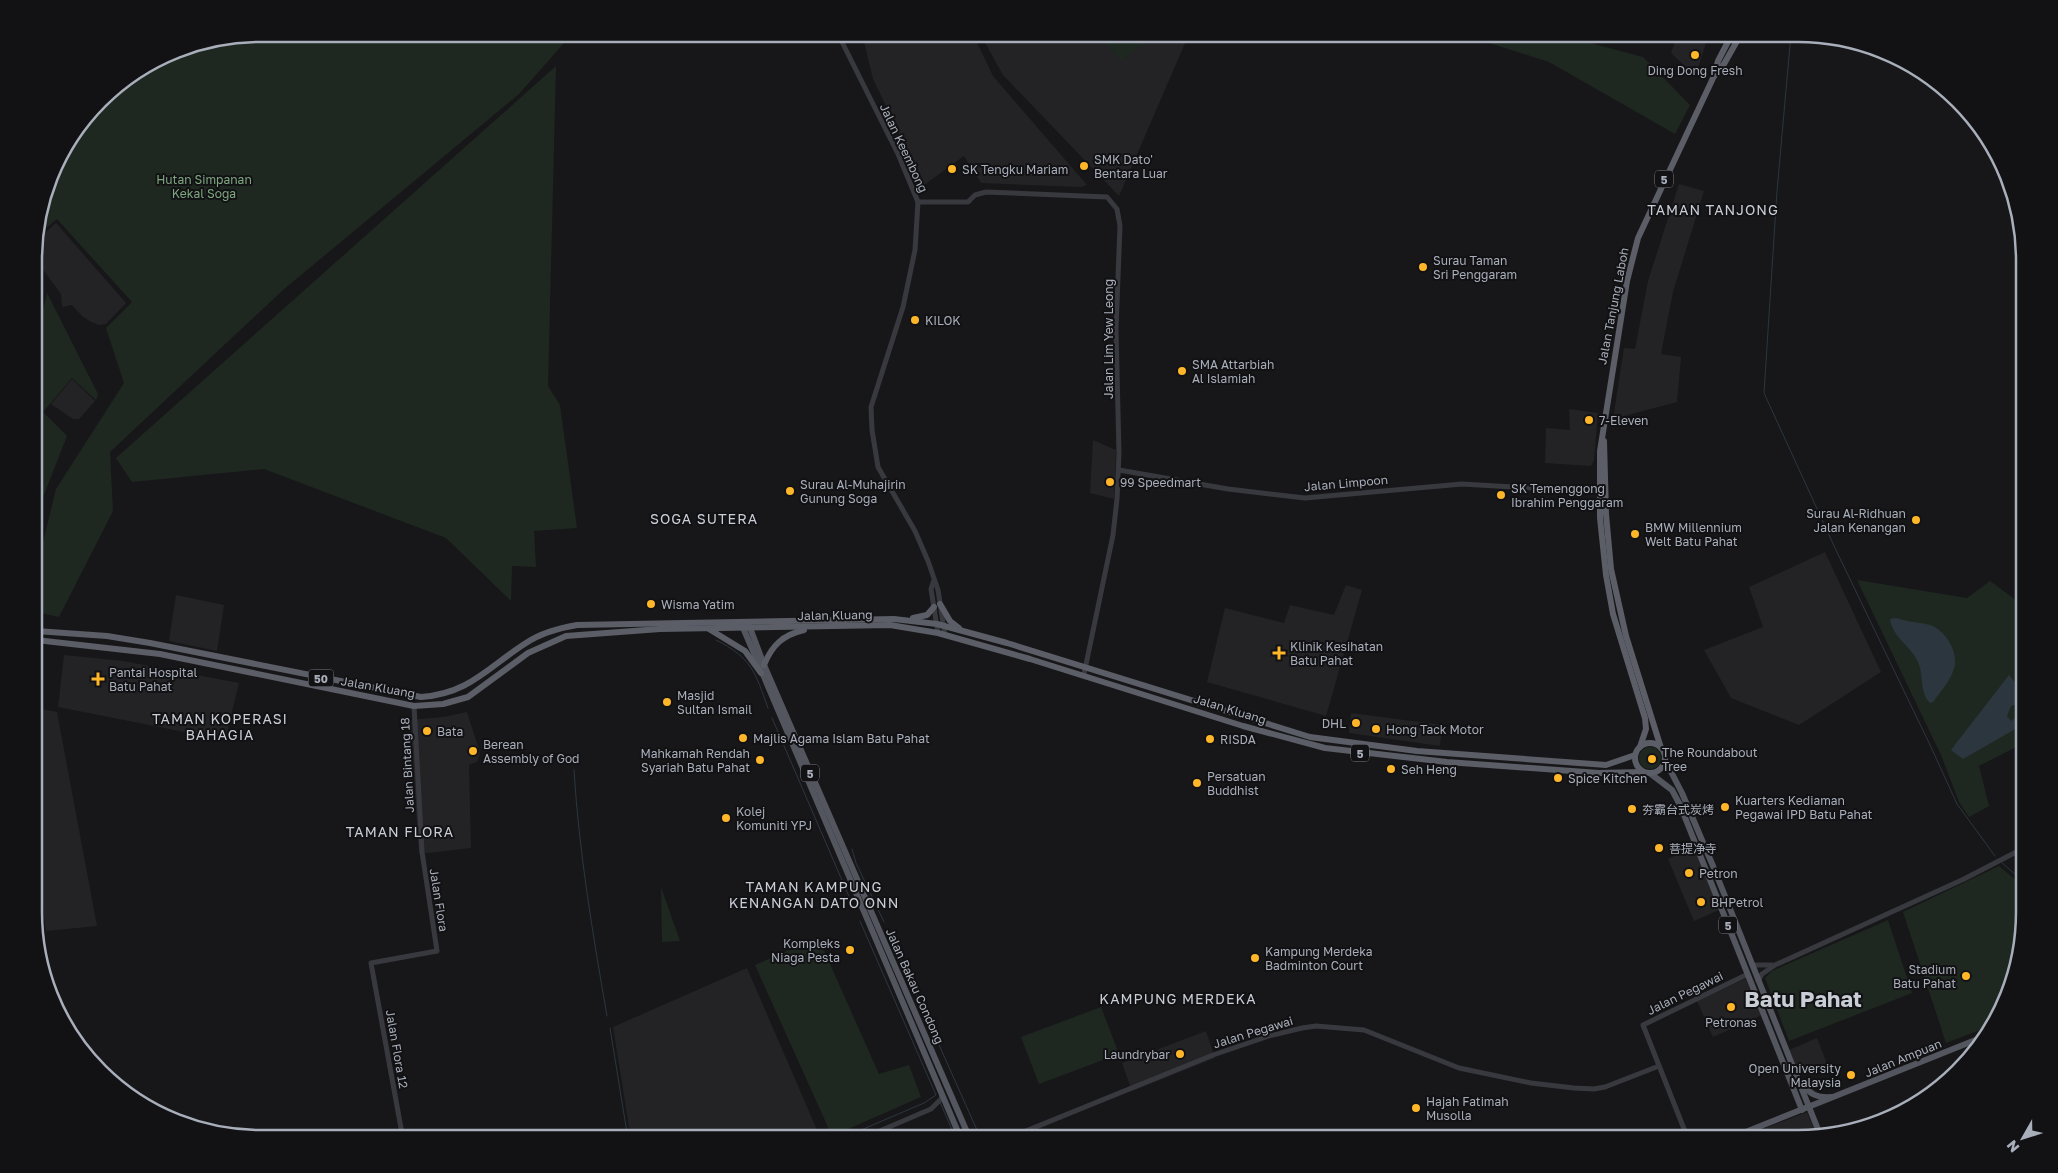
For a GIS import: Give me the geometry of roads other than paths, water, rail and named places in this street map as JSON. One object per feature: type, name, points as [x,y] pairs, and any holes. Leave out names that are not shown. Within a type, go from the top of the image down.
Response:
[{"type":"highway","name":"Jalan Tanjung Laboh","points":[[1640,746],[1646,729],[1645,718],[1613,614],[1603,551],[1600,451],[1621,319],[1636,244],[1651,206],[1714,76],[1718,61],[1728,42]]},
{"type":"highway","name":"Jalan Tanjung Laboh","points":[[1714,76],[1724,64],[1736,42]]},
{"type":"highway","name":"Jalan Tanjung Laboh","points":[[1602,492],[1611,569],[1620,612],[1641,688],[1662,748]]},
{"type":"highway","points":[[894,619],[923,617],[937,606],[954,626],[967,633]]},
{"type":"highway","name":"Jalan Kluang","points":[[42,631],[107,636],[150,642],[421,697],[436,696],[462,688],[528,642],[560,628],[590,624],[745,624],[894,619],[940,625],[967,633],[1304,744],[1362,753],[1476,764],[1599,773],[1642,772]]},
{"type":"highway","name":"Jalan Kluang","points":[[42,641],[160,654],[414,706],[443,704],[468,697],[528,653],[566,636],[646,630],[708,629],[745,624],[815,627],[890,625],[941,634],[1085,671],[1310,737],[1411,750],[1606,765],[1635,755]]},
{"type":"highway","points":[[764,665],[774,646],[786,635],[815,627]]},
{"type":"highway","points":[[708,629],[745,651],[761,673]]},
{"type":"highway","points":[[1640,746],[1654,743],[1662,748]]},
{"type":"highway","name":"5","points":[[1635,755],[1640,746]]},
{"type":"highway","name":"5","points":[[1662,748],[1665,760]]},
{"type":"highway","points":[[1447,753],[1450,758],[1470,760],[1476,764]]},
{"type":"highway","points":[[1635,755],[1636,765],[1642,772]]},
{"type":"highway","points":[[1651,774],[1659,771],[1665,760]]},
{"type":"highway","name":"5","points":[[1642,772],[1651,774]]},
{"type":"main road","name":"Jalan Bakau Condong","points":[[745,624],[967,1130]]},
{"type":"main road","name":"Jalan Bakau Condong","points":[[745,624],[761,673],[941,1096],[958,1130]]},
{"type":"main road","name":"5","points":[[1665,760],[1682,793],[1752,965],[1794,1072],[1806,1109]]},
{"type":"main road","name":"5","points":[[1651,774],[1675,794],[1748,974],[1806,1109]]},
{"type":"main road","name":"Jalan Ampuan","points":[[1751,1130],[1974,1041]]},
{"type":"main road","points":[[1794,1072],[1806,1090],[1813,1095],[1819,1097],[1836,1096]]},
{"type":"main road","points":[[1806,1109],[1817,1130]]},
{"type":"street","name":"Jalan Keembong","points":[[842,42],[898,154],[918,202],[915,250],[903,307],[871,407],[874,453],[878,467],[915,531],[934,580],[932,589],[937,606]]},
{"type":"street","name":"Jalan Lim Yew Leong","points":[[918,202],[968,202],[975,195],[986,192],[1107,197],[1114,203],[1117,210],[1120,226],[1116,329],[1119,470],[1113,535],[1085,671]]},
{"type":"street","name":"Jalan Limpoon","points":[[1119,470],[1228,489],[1305,498],[1459,484],[1546,487],[1602,492]]},
{"type":"street","points":[[937,606],[941,634]]},
{"type":"street","name":"Jalan Bintang 18","points":[[414,706],[422,852]]},
{"type":"street","name":"Jalan Flora","points":[[371,963],[437,951],[422,852]]},
{"type":"street","points":[[1758,981],[1762,974],[1775,964],[1964,879],[2016,852]]},
{"type":"street","name":"Jalan Flora 12","points":[[371,963],[401,1130]]},
{"type":"street","points":[[1752,965],[1775,964]]},
{"type":"street","name":"Jalan Pegawai","points":[[1685,1130],[1643,1025],[1748,974]]},
{"type":"street","name":"Jalan Pegawai","points":[[1028,1130],[1213,1055],[1269,1036],[1302,1028],[1364,1030],[1459,1068],[1530,1083],[1574,1088],[1594,1089],[1605,1087],[1660,1066]]},
{"type":"street","points":[[882,1130],[933,1108],[941,1096]]},
{"type":"waterway","points":[[1790,42],[1777,191],[1764,393],[1835,548],[1957,804],[1995,856]]},
{"type":"waterway","points":[[716,640],[737,653],[751,667],[768,708]]},
{"type":"waterway","points":[[772,718],[854,908]]},
{"type":"waterway","points":[[574,770],[583,863],[607,1016]]},
{"type":"waterway","points":[[852,849],[856,863],[884,922]]},
{"type":"waterway","points":[[2002,863],[2016,875]]},
{"type":"waterway","points":[[860,921],[936,1095],[924,1103],[861,1130]]},
{"type":"waterway","points":[[890,935],[977,1130]]},
{"type":"waterway","points":[[610,1028],[627,1130]]},
{"type":"waterway","points":[[940,1102],[952,1130]]},
{"type":"place","name":"Ding Dong Fresh","points":[[1695,55]]},
{"type":"place","name":"SMK Dato' Bentara Luar","points":[[1084,166]]},
{"type":"place","name":"SK Tengku Mariam","points":[[952,169]]},
{"type":"place","name":"Surau Taman Sri Penggaram","points":[[1423,267]]},
{"type":"place","name":"KILOK","points":[[915,320]]},
{"type":"place","name":"SMA Attarbiah Al Islamiah","points":[[1182,371]]},
{"type":"place","name":"7-Eleven","points":[[1589,420]]},
{"type":"place","name":"99 Speedmart","points":[[1110,482]]},
{"type":"place","name":"Surau Al-Muhajirin Gunung Soga","points":[[790,491]]},
{"type":"place","name":"SK Temenggong Ibrahim Penggaram","points":[[1501,495]]},
{"type":"place","name":"Surau Al-Ridhuan Jalan Kenangan","points":[[1916,520]]},
{"type":"place","name":"BMW Millennium Welt Batu Pahat","points":[[1635,534]]},
{"type":"place","name":"Wisma Yatim","points":[[651,604]]},
{"type":"place","name":"Klinik Kesihatan Batu Pahat","points":[[1279,653]]},
{"type":"place","name":"Pantai Hospital Batu Pahat","points":[[98,679]]},
{"type":"place","name":"Masjid Sultan Ismail","points":[[667,702]]},
{"type":"place","name":"DHL","points":[[1356,723]]},
{"type":"place","name":"Hong Tack Motor","points":[[1376,729]]},
{"type":"place","name":"Bata","points":[[427,731]]},
{"type":"place","name":"Majlis Agama Islam Batu Pahat","points":[[743,738]]},
{"type":"place","name":"RISDA","points":[[1210,739]]},
{"type":"place","name":"Berean Assembly of God","points":[[473,751]]},
{"type":"place","name":"The Roundabout Tree","points":[[1652,759]]},
{"type":"place","name":"Mahkamah Rendah Syariah Batu Pahat","points":[[760,760]]},
{"type":"place","name":"Seh Heng","points":[[1391,769]]},
{"type":"place","name":"Spice Kitchen","points":[[1558,778]]},
{"type":"place","name":"Persatuan Buddhist","points":[[1197,783]]},
{"type":"place","name":"Kuarters Kediaman Pegawai IPD Batu Pahat","points":[[1725,807]]},
{"type":"place","name":"夯霸台式炭烤","points":[[1632,809]]},
{"type":"place","name":"Kolej Komuniti YPJ","points":[[726,818]]},
{"type":"place","name":"菩提净寺","points":[[1659,848]]},
{"type":"place","name":"Petron","points":[[1689,873]]},
{"type":"place","name":"BHPetrol","points":[[1701,902]]},
{"type":"place","name":"Kompleks Niaga Pesta","points":[[850,950]]},
{"type":"place","name":"Kampung Merdeka Badminton Court","points":[[1255,958]]},
{"type":"place","name":"Stadium Batu Pahat","points":[[1966,976]]},
{"type":"place","name":"Petronas","points":[[1731,1007]]},
{"type":"place","name":"Laundrybar","points":[[1180,1054]]},
{"type":"place","name":"Open University Malaysia","points":[[1851,1075]]},
{"type":"place","name":"Hajah Fatimah Musolla","points":[[1416,1108]]},
{"type":"district","name":"TAMAN TANJONG","points":[[1713,209]]},
{"type":"district","name":"SOGA SUTERA","points":[[704,518]]},
{"type":"district","name":"TAMAN KOPERASI BAHAGIA","points":[[220,726]]},
{"type":"district","name":"TAMAN FLORA","points":[[400,831]]},
{"type":"district","name":"TAMAN KAMPUNG KENANGAN DATO ONN","points":[[814,894]]},
{"type":"district","name":"KAMPUNG MERDEKA","points":[[1178,998]]},
{"type":"district","name":"Batu Pahat","points":[[1803,998]]},
{"type":"park label","name":"Hutan Simpanan Kekal Soga","points":[[204,186]]}]
